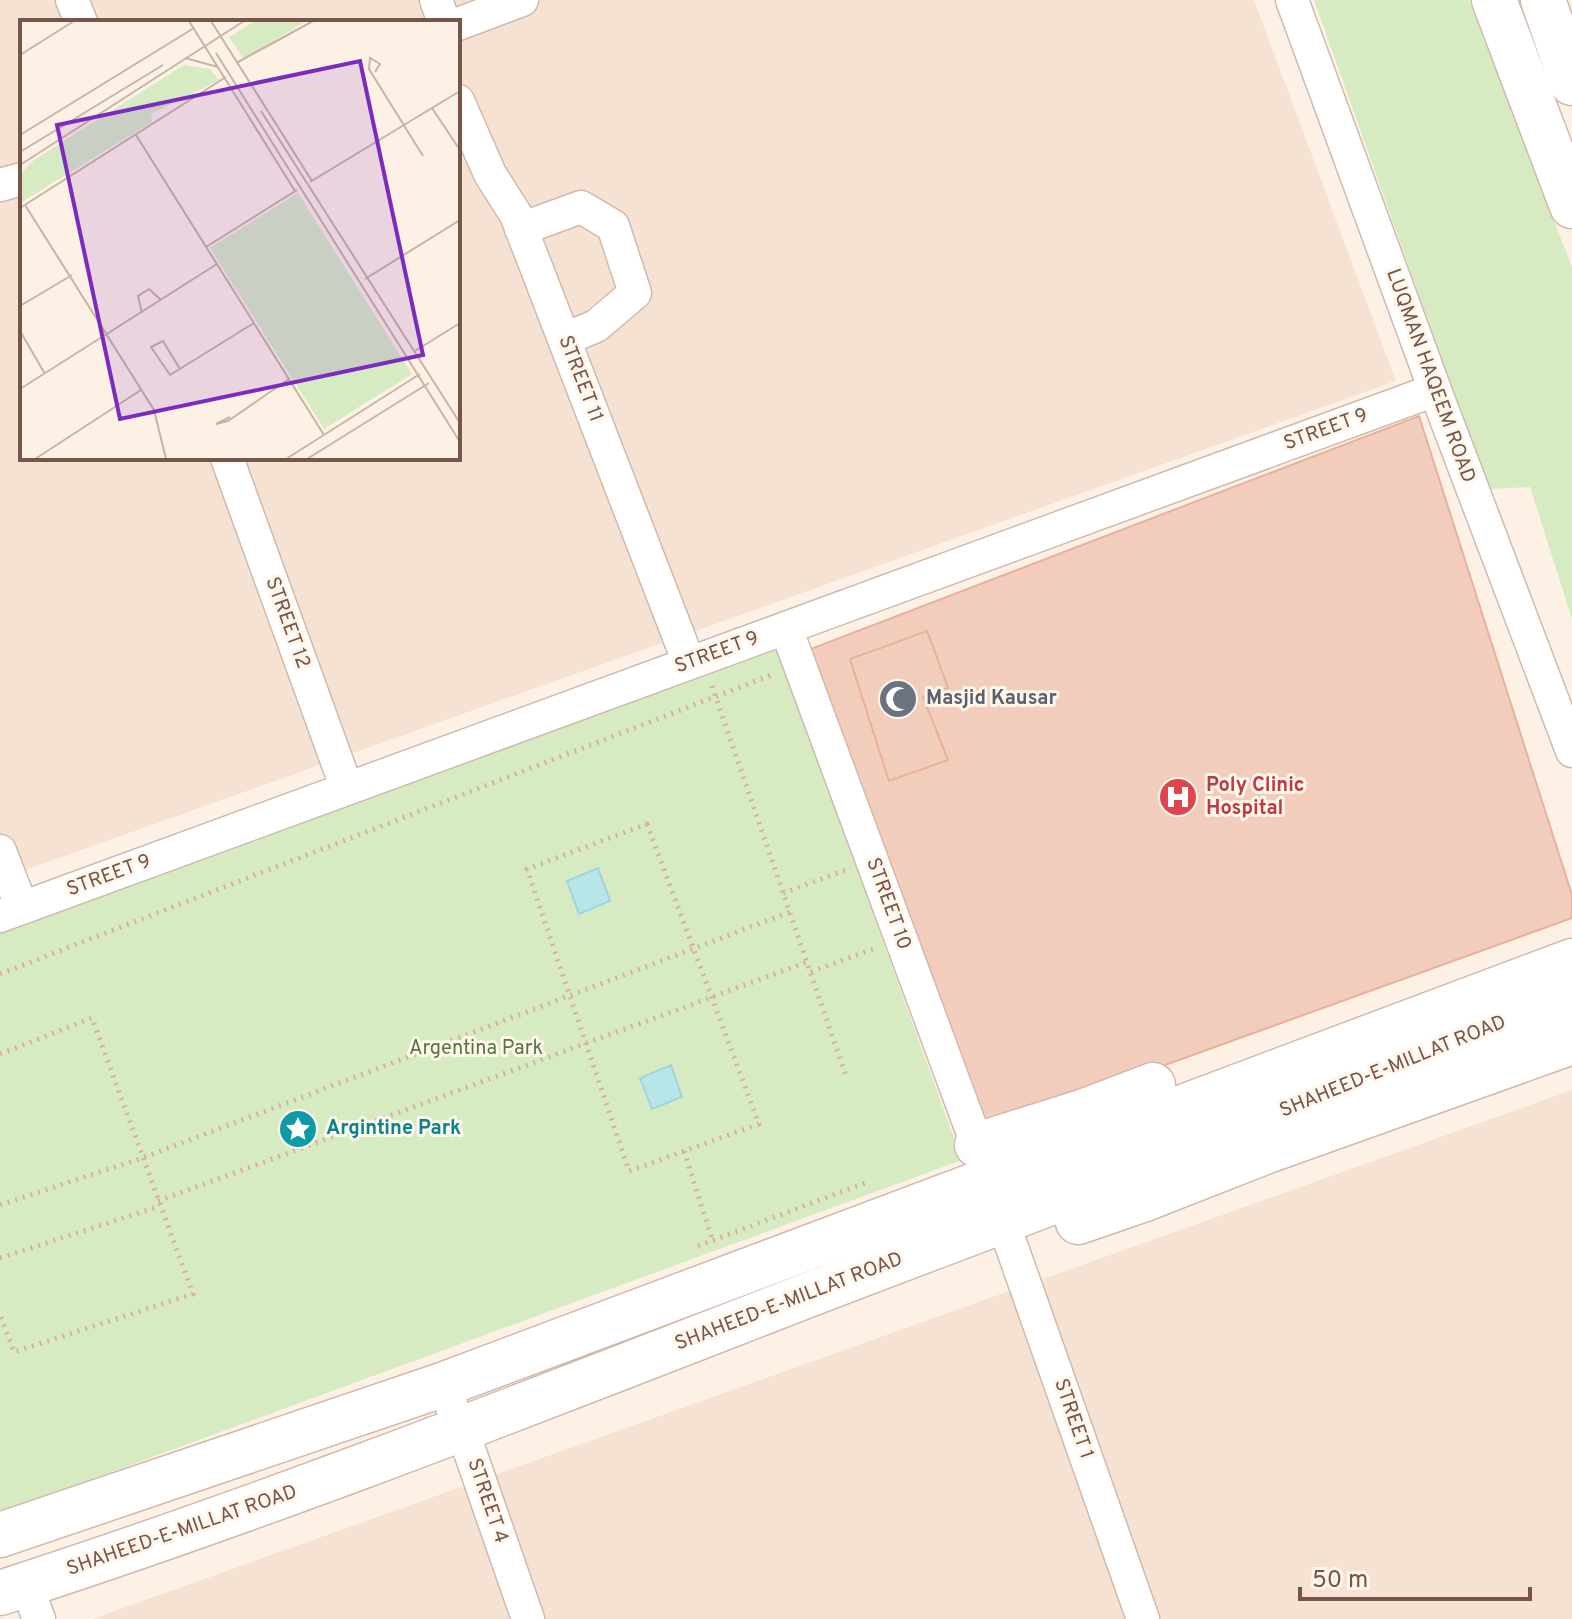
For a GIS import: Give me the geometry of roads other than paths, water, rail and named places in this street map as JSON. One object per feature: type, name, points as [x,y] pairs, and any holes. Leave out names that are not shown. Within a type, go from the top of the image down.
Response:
[{"type":"main road","points":[[1494,0],[1572,206]]},
{"type":"main road","points":[[1543,0],[1572,83]]},
{"type":"main road","name":"SHAHEED-E-MILLAT ROAD","points":[[995,1197],[1082,1112],[1572,935]]},
{"type":"main road","name":"SHAHEED-E-MILLAT ROAD","points":[[22,1599],[462,1429],[995,1197],[1187,1104],[1572,961]]},
{"type":"main road","name":"SHAHEED-E-MILLAT ROAD","points":[[0,1535],[442,1385],[719,1259],[995,1197],[1194,1148],[1572,997]]},
{"type":"main road","name":"SHAHEED-E-MILLAT ROAD","points":[[995,1197],[1142,1200],[1267,1151],[1572,1042]]},
{"type":"street","points":[[72,0],[80,20]]},
{"type":"street","points":[[436,0],[443,20]]},
{"type":"street","points":[[460,23],[522,0]]},
{"type":"street","name":"LUQMAN HAQEEM ROAD","points":[[1292,0],[1572,751]]},
{"type":"street","name":"STREET 11","points":[[460,106],[490,174],[519,222],[695,661]]},
{"type":"street","points":[[0,185],[20,180]]},
{"type":"street","points":[[519,222],[581,207],[613,226],[635,293],[596,326],[565,339]]},
{"type":"street","name":"STREET 9","points":[[11,912],[1435,390]]},
{"type":"street","name":"STREET 12","points":[[228,460],[347,789]]},
{"type":"street","name":"STREET 10","points":[[786,628],[995,1197]]},
{"type":"street","points":[[0,851],[11,912]]},
{"type":"street","name":"STREET 1","points":[[995,1197],[1143,1619]]},
{"type":"street","name":"STREET 4","points":[[442,1385],[462,1429],[528,1619]]},
{"type":"water","points":[[598,868],[610,901],[579,914],[567,881]]},
{"type":"water","points":[[671,1065],[682,1097],[652,1109],[640,1078]]},
{"type":"place","name":"Masjid Kausar","points":[[898,699]]},
{"type":"place","name":"Poly Clinic Hospital","points":[[1178,797]]},
{"type":"place","name":"Argintine Park","points":[[298,1129]]},
{"type":"park label","name":"Argentina Park","points":[[476,1049]]}]
